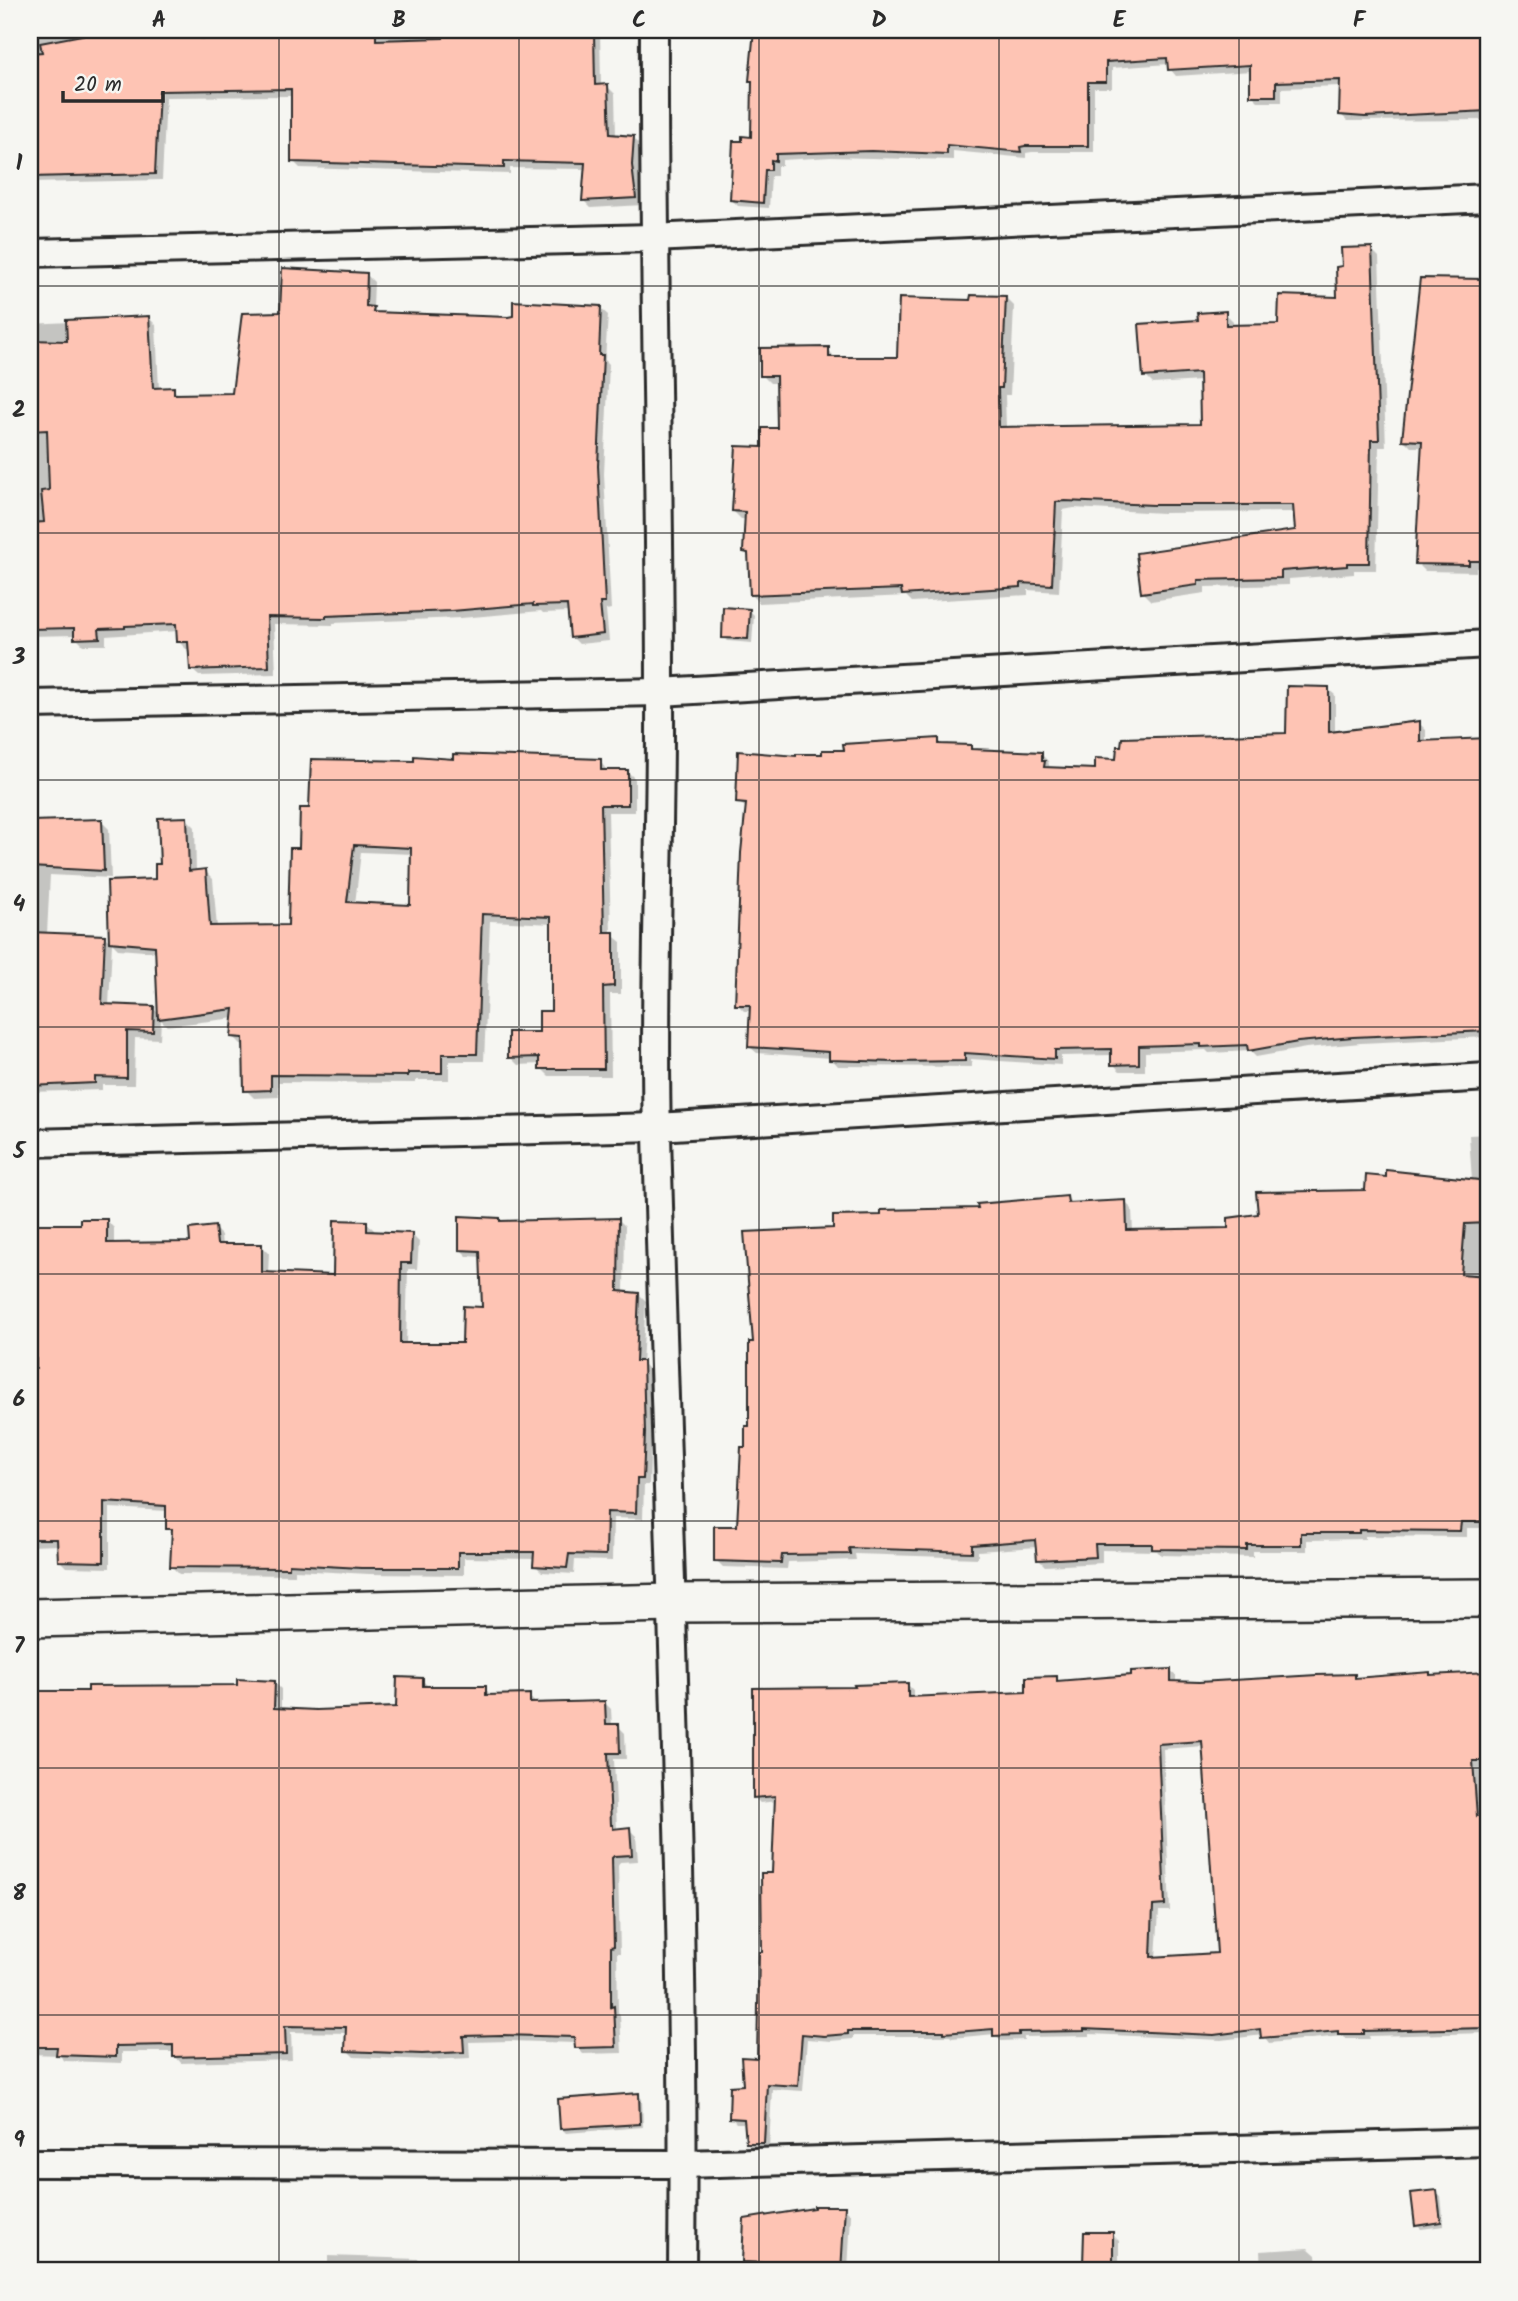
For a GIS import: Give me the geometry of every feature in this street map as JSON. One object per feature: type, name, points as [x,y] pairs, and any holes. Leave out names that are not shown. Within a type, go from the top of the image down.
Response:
[{"type":"main road","points":[[30,1618],[673,1603],[1488,1598]]},
{"type":"street","points":[[654,30],[653,238],[660,692],[657,1127],[673,1603],[683,2164],[682,2271]]},
{"type":"street","points":[[30,253],[653,238],[1488,198]]},
{"type":"street","points":[[30,704],[660,692],[1488,645]]},
{"type":"street","points":[[30,1143],[657,1127],[1488,1077]]},
{"type":"street","points":[[30,2163],[683,2164],[1488,2142]]},
{"type":"building","points":[[98,30],[158,30],[157,36],[219,39],[219,30],[376,30],[376,40],[443,38],[443,30],[594,31],[595,85],[608,84],[610,134],[634,136],[632,165],[636,198],[582,201],[585,163],[504,161],[504,168],[291,162],[291,89],[159,91],[155,174],[30,177],[30,53],[42,52],[40,43]]},
{"type":"building","points":[[754,30],[1488,30],[1488,111],[1365,117],[1339,115],[1340,80],[1276,82],[1276,96],[1250,96],[1250,65],[1168,70],[1167,58],[1106,62],[1106,82],[1088,82],[1088,146],[1025,146],[1020,147],[1021,152],[947,145],[947,154],[871,151],[776,154],[776,161],[771,160],[771,170],[765,170],[763,203],[730,200],[733,141],[742,141],[742,136],[751,137],[752,81],[749,81]]},
{"type":"building","points":[[1372,247],[1379,440],[1371,440],[1369,563],[1281,571],[1281,578],[1198,580],[1198,585],[1141,593],[1136,553],[1295,530],[1293,505],[1154,505],[1065,501],[1056,502],[1052,585],[1021,583],[1021,587],[902,595],[901,589],[750,595],[748,553],[743,552],[745,512],[732,511],[736,446],[762,447],[762,428],[777,428],[776,376],[760,376],[760,348],[829,347],[829,357],[897,357],[899,298],[970,300],[971,295],[1006,296],[1002,388],[998,388],[999,427],[1200,424],[1199,373],[1143,377],[1139,324],[1198,320],[1197,313],[1226,311],[1226,325],[1278,324],[1279,295],[1337,297],[1336,267],[1342,266],[1341,248]]},
{"type":"building","points":[[282,268],[367,273],[366,306],[374,307],[373,312],[508,317],[513,316],[513,301],[601,306],[599,355],[603,355],[598,466],[605,603],[600,603],[603,634],[570,638],[567,605],[533,604],[326,618],[267,617],[269,667],[190,670],[188,642],[177,642],[176,624],[99,629],[100,638],[74,639],[74,628],[30,629],[30,523],[44,522],[41,491],[49,490],[47,430],[30,431],[30,340],[67,341],[66,320],[149,316],[153,388],[174,387],[174,394],[232,393],[242,313],[280,312]]},
{"type":"building","points":[[1420,278],[1485,279],[1485,293],[1488,293],[1488,561],[1469,561],[1469,565],[1415,564],[1422,441],[1402,440]]},
{"type":"building","points":[[723,607],[750,609],[748,639],[722,638]]},
{"type":"building","points":[[1287,686],[1329,687],[1329,732],[1420,721],[1420,741],[1488,738],[1488,925],[1484,925],[1488,1031],[1353,1037],[1298,1042],[1248,1051],[1247,1045],[1139,1046],[1139,1064],[1111,1065],[1111,1049],[1055,1050],[1055,1059],[965,1053],[965,1061],[895,1062],[829,1060],[829,1052],[748,1047],[750,1005],[735,1005],[741,853],[746,804],[736,803],[738,751],[796,756],[822,754],[822,750],[844,750],[843,744],[939,738],[939,744],[971,745],[971,749],[1042,752],[1044,767],[1095,769],[1095,758],[1116,759],[1117,746],[1121,746],[1122,738],[1286,733]]},
{"type":"building","points":[[453,754],[601,759],[601,770],[628,770],[628,805],[601,805],[604,932],[614,932],[614,986],[603,987],[604,1069],[539,1069],[539,1057],[508,1058],[508,1032],[539,1032],[539,1011],[551,1011],[551,917],[482,914],[477,1054],[442,1054],[442,1073],[408,1073],[408,1076],[271,1075],[271,1090],[244,1091],[243,1038],[231,1037],[234,1009],[158,1019],[155,946],[109,942],[107,881],[155,879],[155,864],[160,864],[158,818],[187,817],[189,871],[206,869],[210,926],[288,925],[290,848],[299,848],[300,808],[309,808],[311,759],[414,761],[414,756],[453,759]],"holes":[[[354,845],[411,848],[410,905],[347,902]]]},
{"type":"building","points":[[102,819],[104,871],[30,867],[30,821]]},
{"type":"building","points":[[30,932],[105,935],[102,1004],[154,1006],[153,1032],[127,1031],[127,1078],[95,1077],[95,1083],[30,1086]]},
{"type":"building","points":[[1386,1170],[1488,1181],[1488,1223],[1465,1224],[1461,1274],[1488,1276],[1484,1318],[1488,1319],[1488,1388],[1485,1388],[1482,1447],[1488,1447],[1488,1522],[1461,1522],[1460,1531],[1359,1530],[1359,1533],[1301,1533],[1301,1545],[1247,1545],[1247,1550],[1152,1549],[1152,1544],[1095,1544],[1096,1557],[1037,1560],[1035,1540],[972,1545],[972,1552],[849,1548],[850,1554],[782,1555],[781,1563],[714,1561],[714,1526],[737,1526],[741,1447],[745,1447],[745,1426],[749,1426],[749,1342],[753,1342],[744,1232],[833,1228],[833,1216],[881,1215],[881,1210],[978,1208],[977,1204],[1067,1196],[1068,1203],[1126,1200],[1127,1230],[1228,1228],[1228,1218],[1258,1214],[1256,1192],[1365,1190],[1366,1175],[1386,1177]]},
{"type":"building","points":[[459,1216],[500,1218],[500,1221],[619,1218],[618,1291],[639,1293],[636,1361],[643,1361],[645,1433],[643,1479],[637,1479],[636,1513],[607,1512],[606,1555],[569,1554],[567,1568],[533,1566],[534,1552],[458,1552],[458,1568],[361,1568],[289,1564],[289,1568],[170,1567],[172,1529],[166,1529],[166,1506],[104,1502],[104,1562],[58,1561],[57,1539],[30,1539],[30,1368],[36,1368],[36,1297],[30,1296],[30,1224],[80,1224],[80,1219],[107,1219],[107,1243],[190,1242],[189,1229],[215,1226],[217,1244],[262,1244],[262,1272],[333,1275],[334,1220],[367,1221],[367,1231],[412,1233],[411,1263],[401,1263],[400,1343],[462,1343],[463,1306],[482,1307],[480,1251],[459,1250]]},
{"type":"building","points":[[1171,1669],[1171,1681],[1199,1682],[1317,1675],[1355,1674],[1355,1678],[1430,1672],[1430,1675],[1488,1672],[1488,1761],[1473,1761],[1477,1816],[1488,1814],[1486,2028],[1364,2031],[1364,2034],[1338,2034],[1338,2031],[1261,2038],[1260,2029],[1214,2035],[1084,2029],[993,2036],[993,2029],[944,2033],[848,2031],[848,2034],[824,2036],[802,2034],[798,2086],[767,2084],[764,2143],[746,2143],[744,2119],[729,2118],[730,2086],[743,2085],[741,2057],[757,2058],[759,1952],[762,1952],[761,1873],[772,1873],[775,1796],[753,1798],[753,1688],[855,1687],[854,1685],[908,1683],[908,1697],[1026,1692],[1026,1677],[1057,1676],[1057,1681],[1131,1675],[1131,1671]],"holes":[[[1202,1741],[1217,1953],[1151,1957],[1153,1906],[1165,1905],[1158,1744]]]},
{"type":"building","points":[[397,1677],[423,1678],[423,1686],[486,1686],[486,1695],[530,1694],[530,1703],[605,1701],[606,1724],[619,1724],[620,1753],[608,1753],[611,1825],[613,1829],[630,1827],[632,1855],[612,1858],[614,1946],[611,1947],[611,2007],[614,2006],[616,2047],[575,2048],[574,2037],[502,2035],[463,2036],[464,2052],[422,2054],[345,2051],[346,2027],[285,2026],[286,2054],[173,2057],[173,2045],[116,2046],[116,2057],[56,2055],[57,2047],[30,2047],[30,1691],[88,1691],[88,1686],[237,1685],[237,1679],[275,1681],[274,1708],[316,1710],[396,1707]]},
{"type":"building","points":[[639,2093],[640,2124],[560,2129],[558,2099]]},
{"type":"building","points":[[1437,2190],[1441,2222],[1415,2226],[1411,2193]]},
{"type":"building","points":[[814,2206],[845,2206],[841,2271],[763,2271],[763,2263],[742,2262],[744,2219]]},
{"type":"building","points":[[1084,2232],[1113,2232],[1113,2265],[1083,2265]]}]
